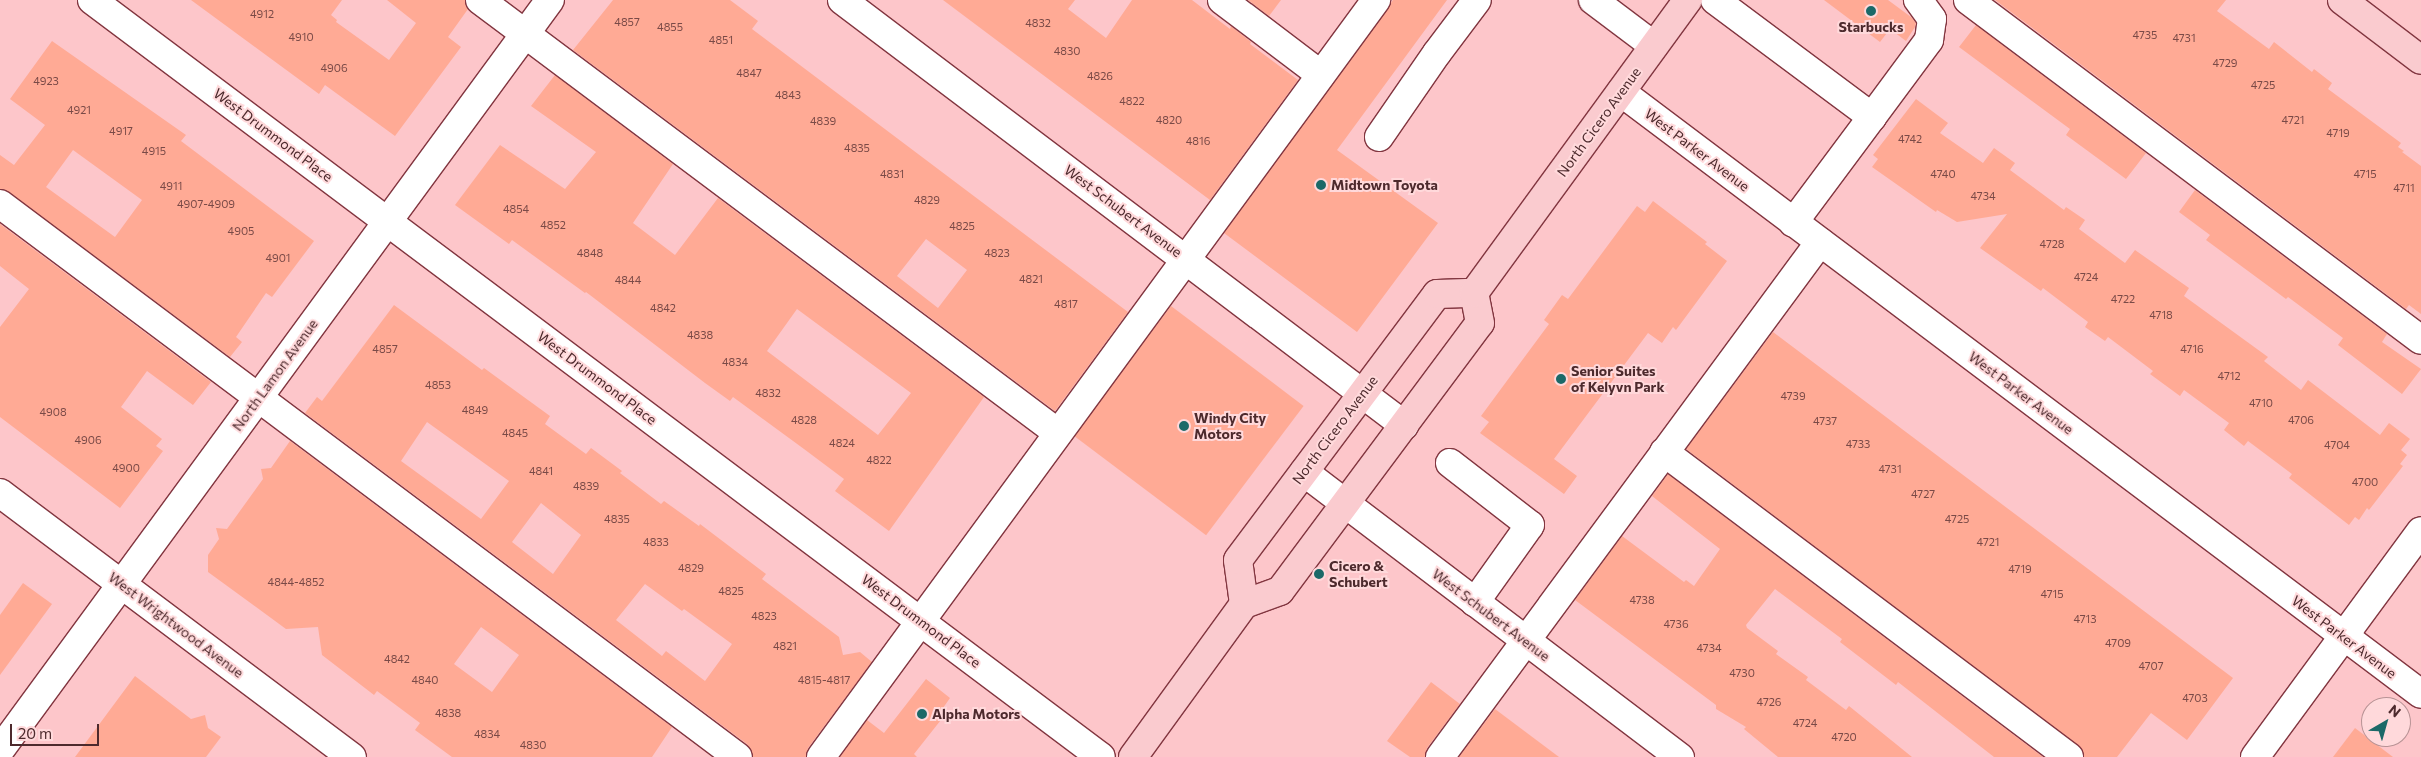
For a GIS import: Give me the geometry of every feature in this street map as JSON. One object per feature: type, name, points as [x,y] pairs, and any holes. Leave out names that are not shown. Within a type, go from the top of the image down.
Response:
[{"type":"main road","name":"North Cicero Avenue","points":[[1244,604],[1238,560],[1437,294],[1474,293],[1688,0]]},
{"type":"main road","points":[[2342,0],[2421,60]]},
{"type":"main road","points":[[1132,757],[1244,604],[1280,591],[1480,323],[1474,293]]},
{"type":"street","name":"West Drummond Place","points":[[92,0],[1101,757]]},
{"type":"street","points":[[480,0],[1058,434]]},
{"type":"street","name":"North Lamon Avenue","points":[[0,750],[550,0]]},
{"type":"street","name":"West Schubert Avenue","points":[[842,0],[1363,392],[1404,425]]},
{"type":"street","points":[[1222,0],[1321,75]]},
{"type":"street","points":[[821,757],[1376,0]]},
{"type":"street","points":[[1379,137],[1437,53],[1477,0]]},
{"type":"street","points":[[1593,0],[1654,46]]},
{"type":"street","points":[[1715,0],[1872,117]]},
{"type":"street","points":[[1793,223],[1929,40],[1932,19],[1918,0]]},
{"type":"street","points":[[1968,0],[2421,340]]},
{"type":"street","name":"West Parker Avenue","points":[[1621,92],[2421,694]]},
{"type":"street","points":[[0,204],[738,757]]},
{"type":"street","points":[[1440,757],[1820,242]]},
{"type":"street","points":[[1664,452],[2069,757]]},
{"type":"street","points":[[1450,463],[1530,526],[1475,602]]},
{"type":"street","name":"West Schubert Avenue","points":[[1304,472],[1680,757]]},
{"type":"street","name":"West Wrightwood Avenue","points":[[0,493],[352,757]]},
{"type":"street","points":[[2255,757],[2421,531]]},
{"type":"building","points":[[191,0],[342,0],[331,15],[337,20],[336,22],[389,60],[416,23],[387,0],[465,0],[468,9],[448,37],[461,47],[395,136],[325,85],[319,94]]},
{"type":"building","points":[[613,0],[730,0],[758,21],[752,29],[1128,312],[1055,411],[573,50]],"holes":[[[926,239],[967,270],[938,308],[897,276]]]},
{"type":"building","points":[[943,0],[1075,0],[1068,9],[1106,38],[1132,0],[1192,0],[1230,29],[1231,26],[1251,42],[1250,44],[1298,80],[1210,200]]},
{"type":"building","points":[[1248,0],[1281,0],[1269,16]]},
{"type":"building","name":"Midtown Toyota","points":[[1393,0],[1447,0],[1337,150],[1438,223],[1357,332],[1224,233]]},
{"type":"building","name":"Starbucks","points":[[1824,0],[1888,0],[1911,17],[1916,23],[1915,27],[1906,41],[1890,29],[1880,42]]},
{"type":"building","points":[[1995,0],[2226,0],[2217,11],[2269,49],[2274,42],[2312,72],[2314,69],[2332,83],[2328,89],[2401,143],[2398,147],[2404,151],[2402,152],[2421,166],[2421,314],[2409,305],[2406,309]]},
{"type":"building","points":[[1976,25],[2146,153],[2126,179],[2066,135],[2070,129],[1959,47]]},
{"type":"building","points":[[52,41],[186,135],[181,141],[314,241],[272,297],[266,293],[236,337],[242,342],[230,357],[9,192],[0,189],[0,155],[14,165],[45,125],[10,99]],"holes":[[[73,150],[142,200],[115,237],[46,187]]]},
{"type":"building","points":[[555,75],[673,164],[633,223],[675,255],[718,198],[984,397],[889,531],[835,491],[844,479],[733,397],[730,401],[705,383],[586,292],[512,240],[509,244],[455,205],[500,145],[565,189],[596,152],[531,106]],"holes":[[[797,309],[911,393],[878,435],[767,351]]]},
{"type":"building","points":[[1916,99],[1948,123],[1940,133],[1983,163],[1994,148],[2015,163],[2010,170],[2064,210],[2066,207],[2085,220],[2079,229],[2125,263],[2135,250],[2189,288],[2184,296],[2268,357],[2264,361],[2301,390],[2308,380],[2380,435],[2389,423],[2410,439],[2401,450],[2407,455],[2400,464],[2403,466],[2369,510],[2367,508],[2359,520],[2355,517],[2349,525],[2289,478],[2292,474],[2248,441],[2244,446],[2224,430],[2229,423],[2184,390],[2180,396],[2150,374],[2153,371],[2108,337],[2105,341],[2085,327],[2088,322],[2043,288],[2041,291],[1980,248],[2007,214],[1957,222],[1937,210],[1936,212],[1872,167],[1878,159],[1873,155]]},
{"type":"building","points":[[2195,190],[2387,334],[2382,342],[2421,369],[2402,394],[2338,345],[2343,338],[2206,240],[2210,235],[2179,212]]},
{"type":"building","name":"Senior Suites of Kelyvn Park","points":[[1653,201],[1707,242],[1705,244],[1727,261],[1676,330],[1673,327],[1662,343],[1648,333],[1554,459],[1577,476],[1564,494],[1480,433],[1489,422],[1481,416],[1549,324],[1544,320],[1562,295],[1568,299],[1637,206],[1645,212]]},
{"type":"building","points":[[0,224],[211,382],[193,405],[147,371],[121,407],[162,439],[156,446],[163,451],[120,508],[0,417],[0,327],[29,289],[0,266]]},
{"type":"building","points":[[394,305],[482,370],[484,368],[550,416],[545,424],[586,454],[591,448],[661,504],[664,501],[699,526],[700,524],[766,574],[762,579],[839,637],[843,655],[860,652],[872,662],[808,748],[806,757],[753,757],[747,744],[305,413],[317,397],[322,401]],"holes":[[[427,422],[509,481],[481,519],[401,461]],[[541,503],[581,535],[553,574],[512,542]],[[645,584],[682,611],[684,609],[732,644],[705,681],[666,651],[662,656],[616,620]]]},
{"type":"building","name":"Windy City Motors","points":[[1171,306],[1304,406],[1206,535],[1074,435]]},
{"type":"building","points":[[1773,332],[2233,678],[2187,740],[2151,713],[2117,757],[2084,757],[2078,745],[1686,449]]},
{"type":"building","points":[[290,441],[672,727],[652,757],[452,757],[415,730],[420,723],[377,691],[374,695],[322,655],[318,627],[286,629],[208,572],[208,555],[219,539],[216,528],[227,529],[263,479],[261,469],[271,468]],"holes":[[[481,627],[519,655],[492,692],[454,664]]]},
{"type":"building","points":[[1668,474],[2043,757],[1994,757],[1898,682],[1896,685],[1840,642],[1842,639],[1775,589],[1746,625],[1747,628],[1778,651],[1776,654],[1808,677],[1806,680],[1846,710],[1849,706],[1912,757],[1778,757],[1744,729],[1746,727],[1716,709],[1716,705],[1575,600],[1622,536],[1684,582],[1686,580],[1694,586],[1720,549],[1652,496]]},
{"type":"building","points":[[23,583],[52,604],[0,675],[0,615]]},
{"type":"building","points":[[135,676],[191,719],[205,715],[208,728],[221,737],[206,757],[75,757]]},
{"type":"building","points":[[926,679],[950,698],[943,708],[948,711],[914,754],[917,757],[840,757],[867,720],[884,733]]},
{"type":"building","points":[[1431,682],[1460,704],[1427,748],[1425,757],[1410,757],[1387,741]]},
{"type":"building","points":[[1495,709],[1559,757],[1459,757]]},
{"type":"building","points":[[2355,728],[2361,733],[2361,747],[2380,747],[2393,757],[2333,757]]},
{"type":"place","name":"Starbucks","points":[[1871,11]]},
{"type":"place","name":"Midtown Toyota","points":[[1321,185]]},
{"type":"place","name":"Senior Suites of Kelyvn Park","points":[[1561,379]]},
{"type":"place","name":"Windy City Motors","points":[[1184,426]]},
{"type":"place","name":"Cicero & Schubert","points":[[1319,574]]},
{"type":"place","name":"Alpha Motors","points":[[922,714]]}]
